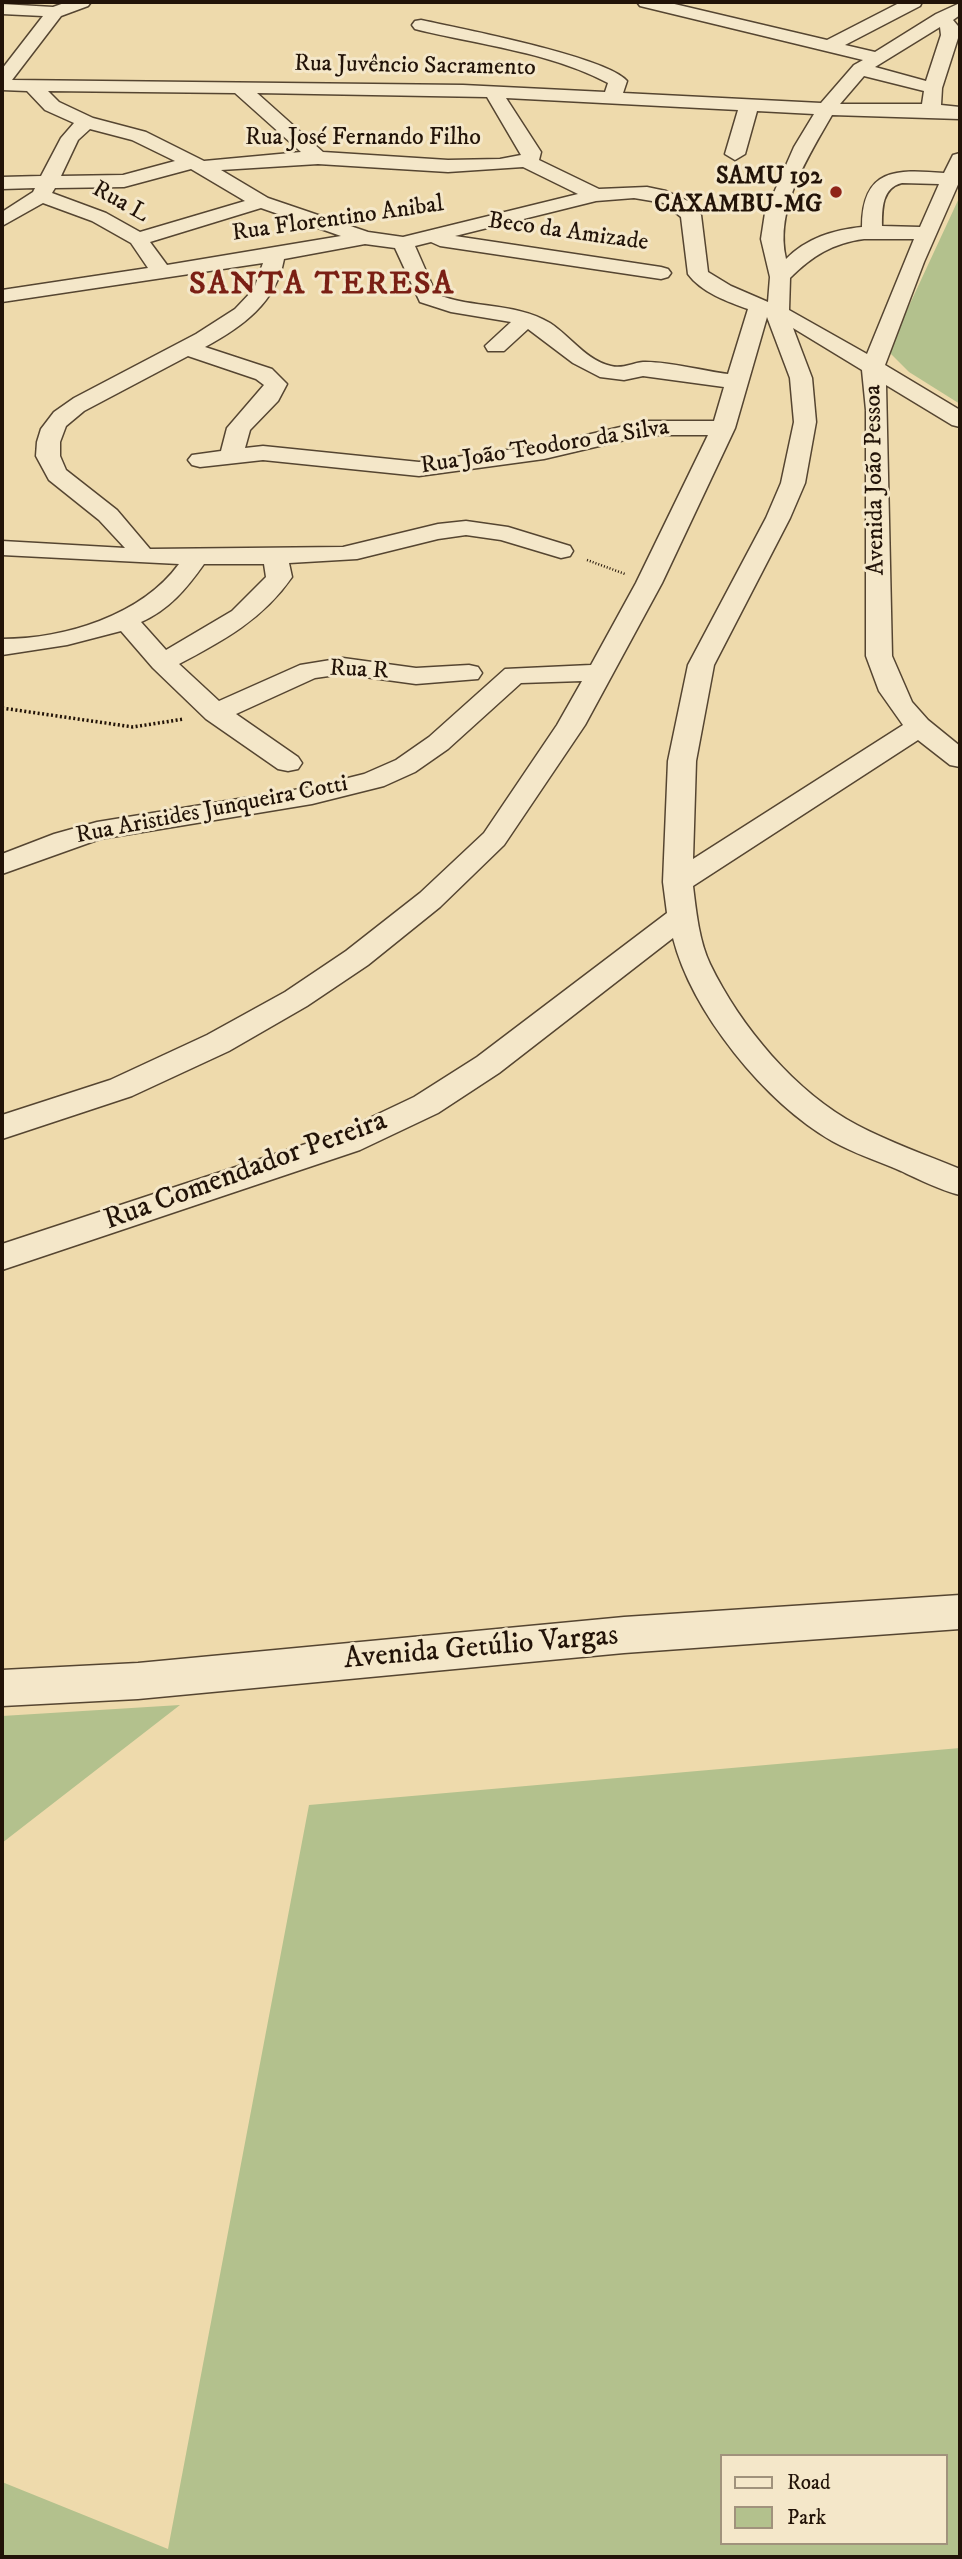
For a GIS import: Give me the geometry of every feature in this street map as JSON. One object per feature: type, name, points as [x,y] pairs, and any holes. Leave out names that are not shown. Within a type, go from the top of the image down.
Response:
[{"type":"street","points":[[2,9],[55,12],[82,2]]},
{"type":"street","points":[[646,2],[878,58]]},
{"type":"street","points":[[684,11],[704,2]]},
{"type":"street","points":[[831,45],[914,2]]},
{"type":"street","points":[[933,88],[960,8]]},
{"type":"street","points":[[2,83],[55,12]]},
{"type":"street","points":[[421,25],[515,46],[610,75],[618,81],[612,97]]},
{"type":"street","points":[[780,277],[771,239],[775,213],[798,159],[826,109],[860,69],[878,58],[951,30]]},
{"type":"street","points":[[463,90],[515,46]]},
{"type":"street","points":[[860,69],[933,88],[952,115]]},
{"type":"street","name":"Rua Juvêncio Sacramento","points":[[2,83],[493,91],[952,115]]},
{"type":"street","points":[[32,85],[52,106],[86,122],[139,136],[197,164],[261,202],[365,239]]},
{"type":"street","points":[[240,88],[318,158]]},
{"type":"street","points":[[493,91],[531,152],[531,157],[526,161],[596,195]]},
{"type":"street","points":[[735,154],[749,106]]},
{"type":"street","points":[[2,220],[44,188],[70,138],[86,122]]},
{"type":"street","name":"Rua José Fernando Filho","points":[[2,183],[44,188],[124,181],[197,164],[318,158],[444,167],[526,161]]},
{"type":"street","points":[[872,232],[870,206],[877,188],[886,181],[957,166]]},
{"type":"street","name":"Avenida João Pessoa","points":[[957,166],[873,367],[877,410],[879,656],[888,686],[902,710],[960,759]]},
{"type":"street","name":"Rua L","points":[[44,188],[138,239],[161,272]]},
{"type":"street","name":"Rua Florentino Anibal","points":[[7,302],[161,272],[275,256],[365,239],[402,243],[596,195],[628,191],[646,192],[673,199],[685,207],[691,215],[694,228],[698,274],[718,289],[769,310]]},
{"type":"street","points":[[138,239],[261,202]]},
{"type":"street","points":[[2,1127],[121,1088],[218,1043],[296,999],[357,958],[430,900],[494,839],[550,759],[649,583],[723,428],[735,382],[769,310],[780,277],[798,256],[817,244],[842,235],[872,232],[927,233]]},
{"type":"street","name":"Beco da Amizade","points":[[427,238],[661,272]]},
{"type":"street","points":[[402,243],[427,298],[526,320],[545,330],[589,367],[612,374],[630,374],[645,360],[735,382]]},
{"type":"street","points":[[142,555],[126,533],[106,513],[73,491],[48,456],[48,439],[58,421],[78,405],[117,382],[187,348],[235,318],[257,299],[270,279],[275,256]]},
{"type":"street","points":[[769,310],[873,367],[960,420]]},
{"type":"street","points":[[769,310],[803,390],[805,422],[793,483],[778,519],[701,665],[682,761],[678,882],[682,916],[694,962],[728,1022],[775,1078],[808,1108],[844,1133],[960,1183]]},
{"type":"street","points":[[496,346],[526,320]]},
{"type":"street","points":[[187,348],[264,374],[276,384],[270,396],[239,428],[231,455]]},
{"type":"street","points":[[877,410],[905,403],[939,406]]},
{"type":"street","name":"Rua João Teodoro da Silva","points":[[200,460],[231,455],[297,455],[419,469],[554,450],[646,428],[723,428]]},
{"type":"street","points":[[2,524],[3,554],[197,557],[343,554],[401,543],[453,529],[473,528],[561,551]]},
{"type":"street","points":[[162,663],[230,627],[265,598],[279,577],[275,556]]},
{"type":"street","points":[[2,647],[89,633],[127,622],[158,603],[178,585],[197,557]]},
{"type":"street","points":[[127,622],[162,663],[216,713],[288,763]]},
{"type":"street","name":"Rua R","points":[[216,713],[309,671],[343,666],[416,676],[469,673]]},
{"type":"street","name":"Rua Aristides Junqueira Cotti","points":[[2,864],[53,841],[321,795],[390,773],[440,740],[514,675],[600,673]]},
{"type":"street","points":[[678,882],[919,727]]},
{"type":"street","name":"Rua Comendador Pereira","points":[[2,1257],[348,1142],[426,1105],[488,1065],[682,916]]},
{"type":"street","name":"Avenida Getúlio Vargas","points":[[2,1688],[138,1681],[624,1635],[960,1612]]},
{"type":"path","points":[[561,551],[649,583]]},
{"type":"path","points":[[2,708],[133,727],[216,713]]},
{"type":"green space","points":[[960,196],[960,404],[909,372],[888,351]]},
{"type":"green space","points":[[180,1705],[2,1843],[2,1716]]},
{"type":"green space","points":[[960,1748],[960,2557],[2,2557],[2,2482],[168,2549],[309,1805]]},
{"type":"place","name":"SAMU 192 CAXAMBU-MG","points":[[836,192]]},
{"type":"district","name":"SANTA TERESA","points":[[322,286]]}]
